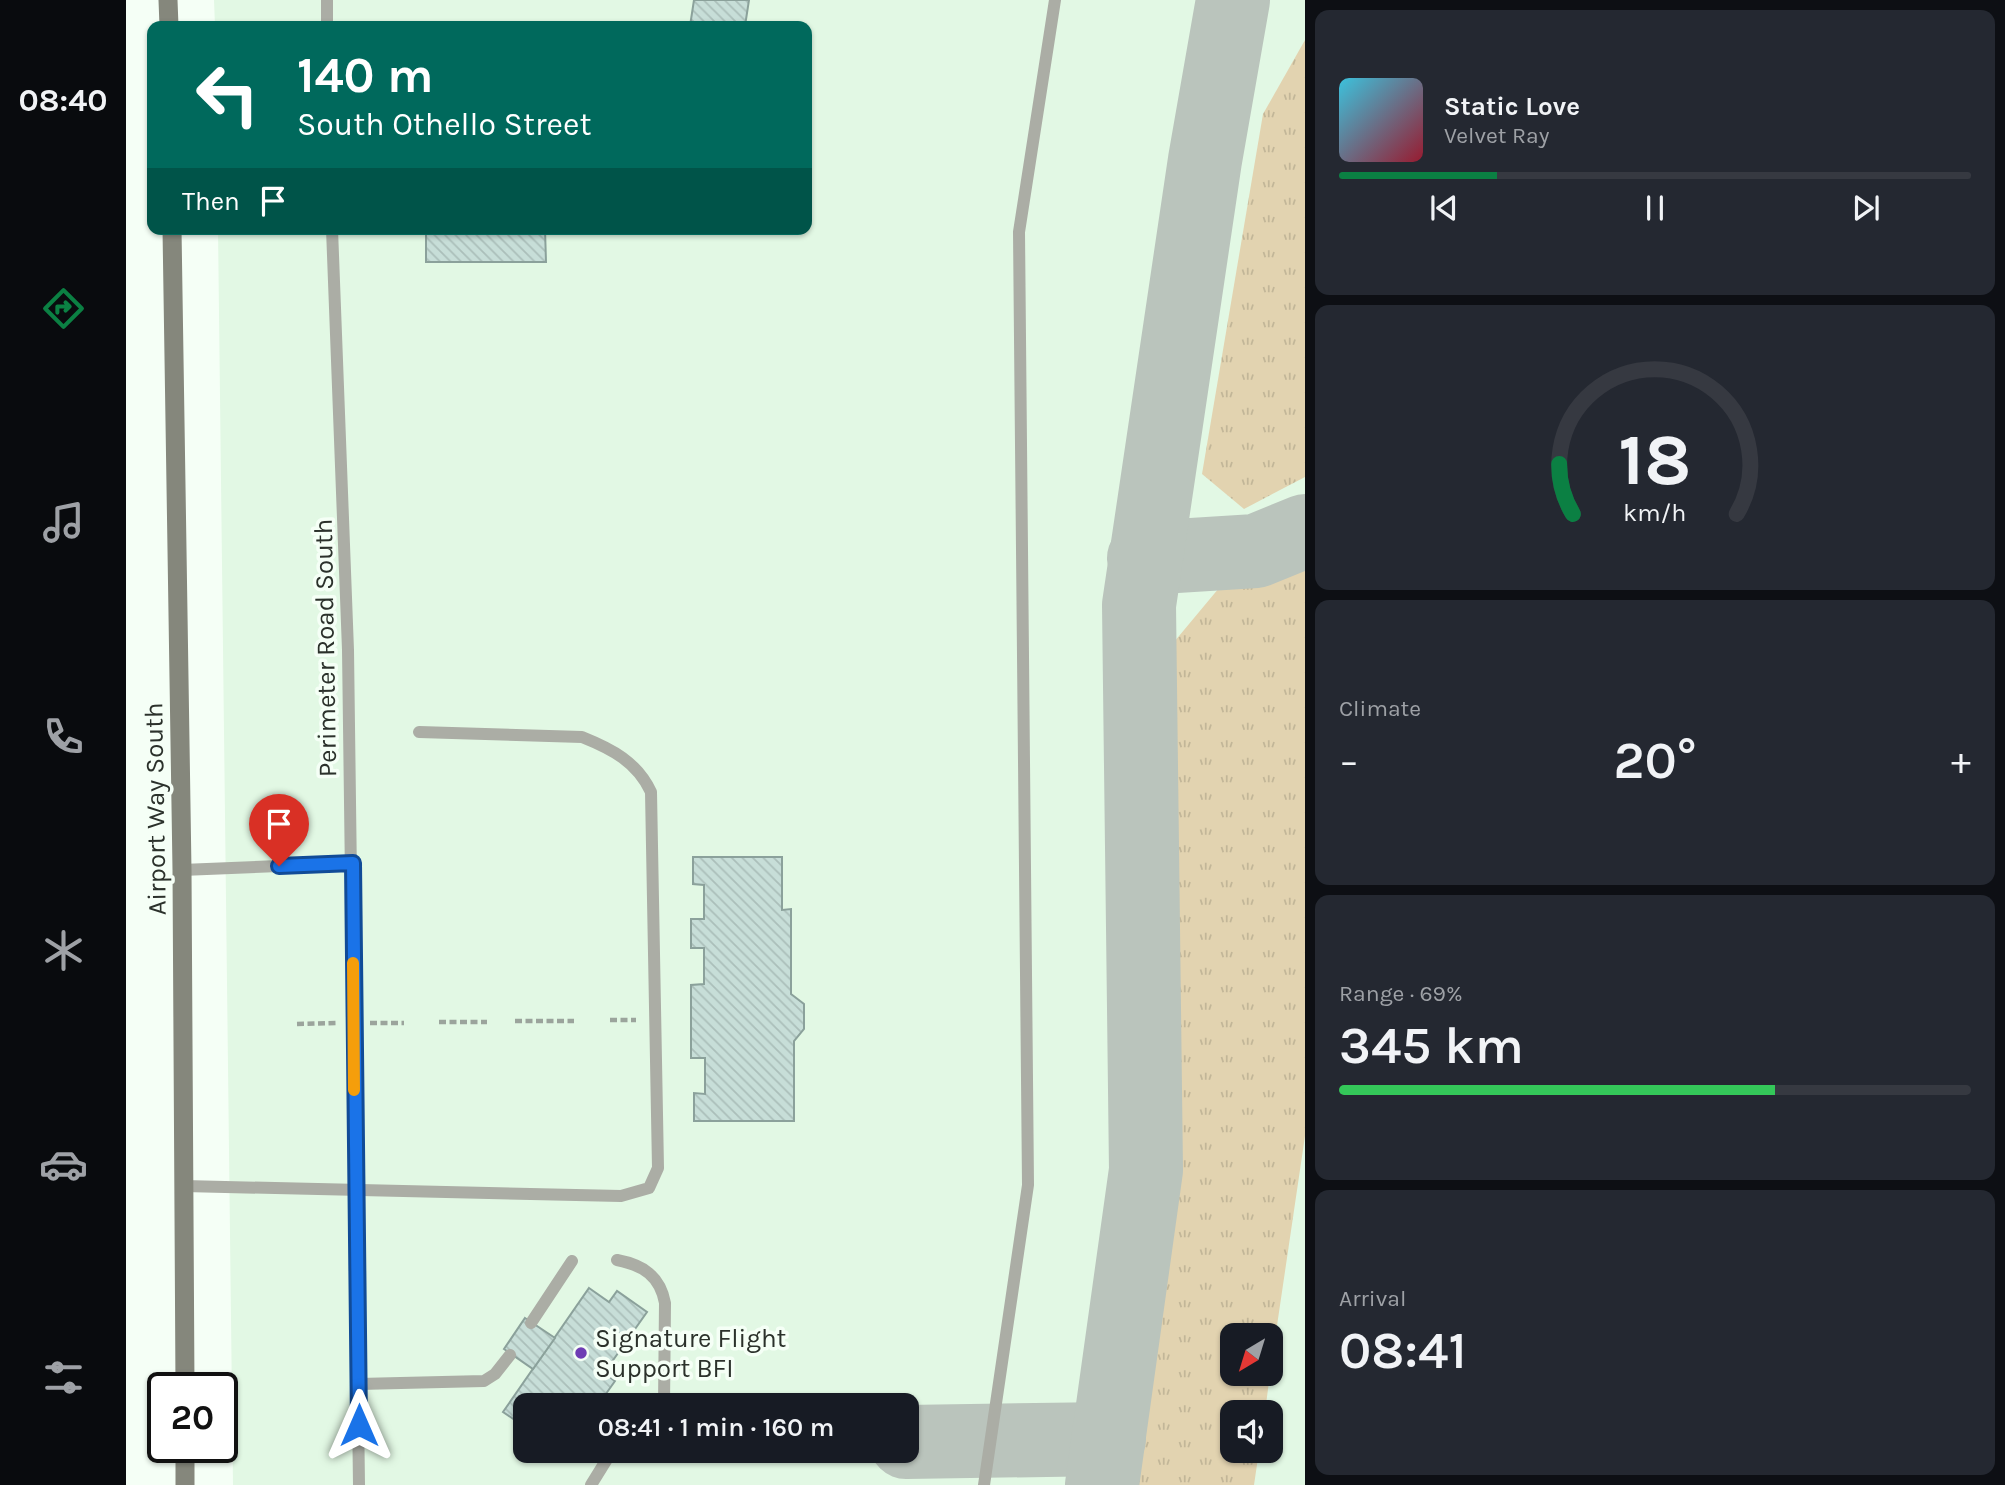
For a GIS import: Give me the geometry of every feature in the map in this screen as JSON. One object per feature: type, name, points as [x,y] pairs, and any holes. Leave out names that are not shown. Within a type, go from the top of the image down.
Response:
[{"type":"main road","points":[[168,0],[169,21]]},
{"type":"main road","name":"Airport Way South","points":[[172,235],[182,870],[185,1372]]},
{"type":"main road","points":[[185,1463],[185,1485]]},
{"type":"lane","points":[[327,0],[327,21]]},
{"type":"lane","points":[[984,1485],[1028,1185],[1019,232],[1055,0]]},
{"type":"lane","name":"Perimeter Road South","points":[[332,235],[346,560],[353,863],[359,1485]]},
{"type":"lane","points":[[184,1186],[621,1196],[649,1188],[658,1168],[651,792],[643,775],[612,751],[582,737],[419,733]]},
{"type":"lane","points":[[182,870],[353,863]]},
{"type":"lane","points":[[617,1259],[646,1270],[663,1290],[664,1393]]},
{"type":"lane","points":[[531,1323],[572,1261]]},
{"type":"lane","points":[[359,1384],[484,1381],[495,1374],[510,1355]]},
{"type":"lane","points":[[591,1485],[605,1463]]},
{"type":"path","points":[[610,1020],[636,1020]]},
{"type":"path","points":[[515,1021],[574,1021]]},
{"type":"path","points":[[439,1022],[487,1022]]},
{"type":"path","points":[[297,1024],[337,1023]]},
{"type":"path","points":[[370,1023],[404,1023]]},
{"type":"shaded area","points":[[214,0],[1305,0],[1305,1485],[233,1485],[233,1463],[238,1463],[238,1372],[232,1372],[218,235],[812,235],[812,21],[215,21]]},
{"type":"green space","points":[[1305,40],[1305,477],[1244,509],[1202,474],[1263,114]]},
{"type":"green space","points":[[1305,553],[1305,1136],[1277,1323],[1220,1323],[1220,1386],[1268,1386],[1267,1400],[1220,1400],[1220,1463],[1257,1463],[1254,1485],[1135,1485],[1177,1187],[1168,701],[1174,642],[1219,588]]},
{"type":"building","points":[[694,0],[749,0],[746,21],[691,21]]},
{"type":"building","points":[[426,235],[545,235],[546,262],[426,262]]},
{"type":"building","points":[[693,857],[782,857],[782,910],[791,909],[791,994],[804,1004],[804,1029],[794,1041],[794,1121],[694,1121],[694,1093],[705,1094],[705,1058],[691,1058],[691,985],[704,984],[704,948],[691,948],[691,919],[704,919],[704,885],[693,884]]},
{"type":"building","name":"Signature Flight Support BFI","points":[[589,1288],[609,1302],[617,1291],[647,1312],[604,1373],[615,1381],[606,1393],[516,1393]]},
{"type":"building","points":[[525,1318],[555,1338],[533,1369],[504,1349]]},
{"type":"building","name":"Signature Flight Support BFI","points":[[513,1398],[513,1419],[503,1412]]},
{"type":"taxiway","points":[[1102,1485],[1146,1170],[1139,605],[1205,160],[1233,0]]},
{"type":"taxiway","points":[[1144,558],[1256,551],[1305,531]]},
{"type":"taxiway","points":[[919,1442],[1109,1439]]},
{"type":"slow traffic","points":[[353,963],[354,1090]]},
{"type":"place","name":"Signature Flight Support BFI","points":[[581,1353]]},
{"type":"route","points":[[279,866],[353,863],[359,1425]]}]
